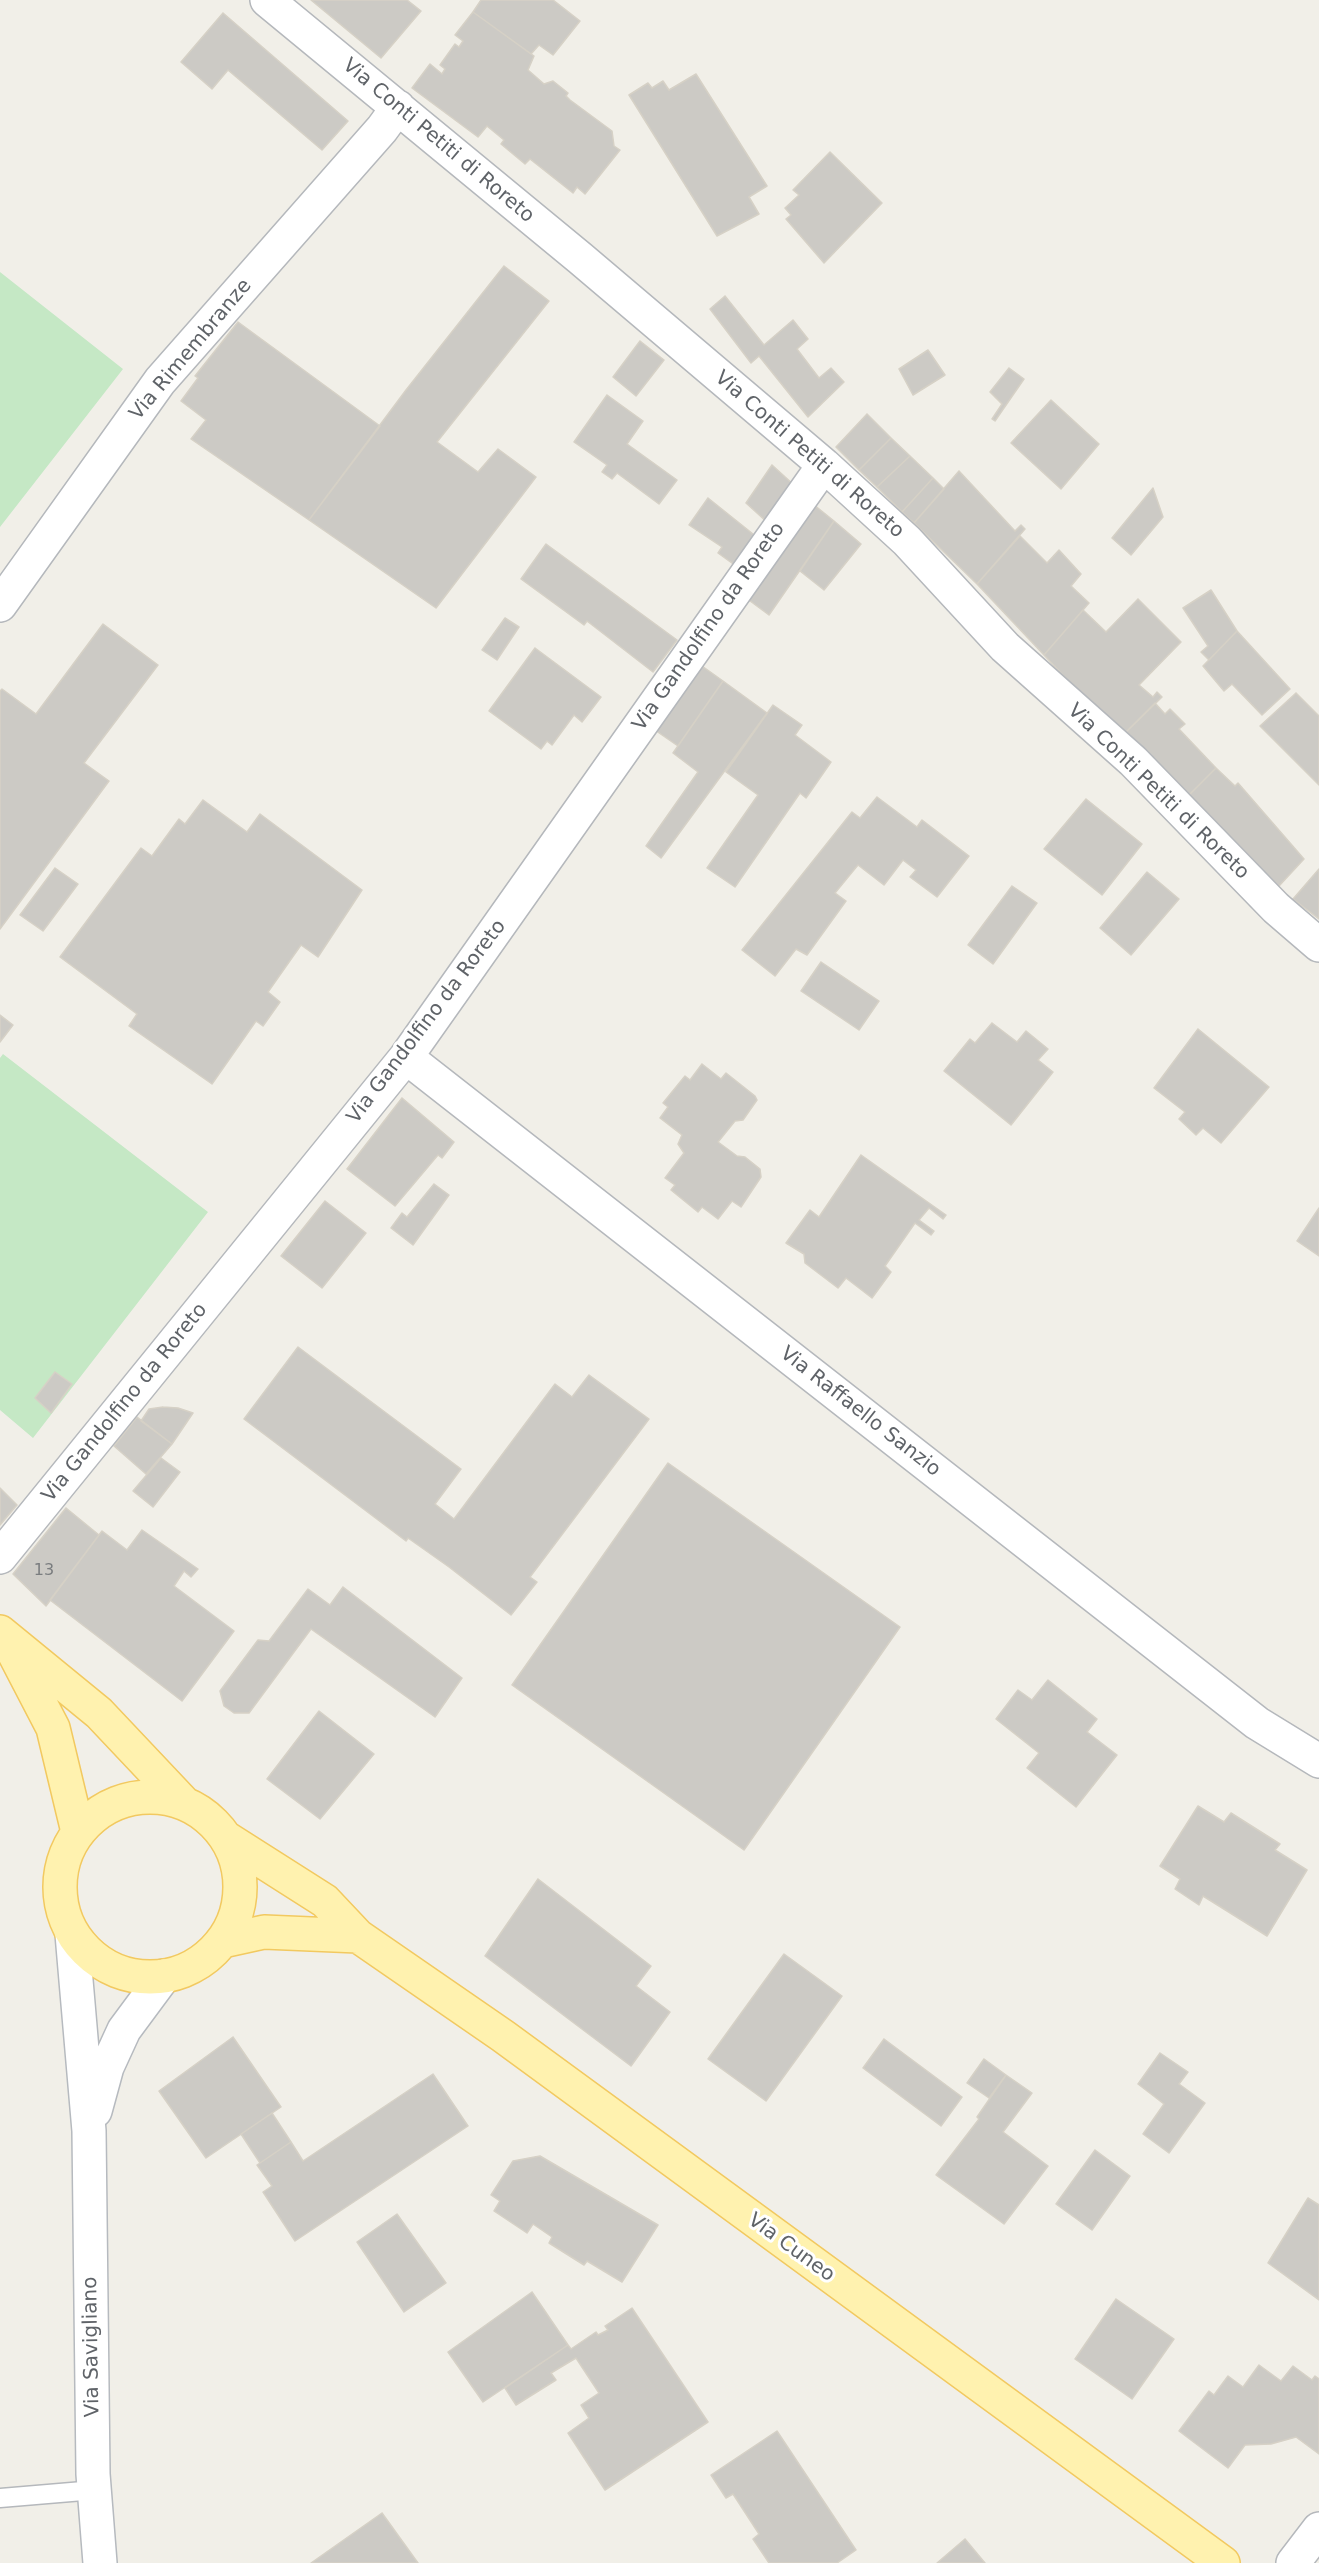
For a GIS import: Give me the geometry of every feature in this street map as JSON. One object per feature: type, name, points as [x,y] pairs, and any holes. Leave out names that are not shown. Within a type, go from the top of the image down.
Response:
[{"type":"main road","points":[[4,1637],[99,1713],[184,1803],[208,1817],[226,1838],[237,1863],[240,1890],[236,1917],[223,1941],[206,1958],[186,1970],[164,1976],[137,1977],[112,1969],[89,1954],[72,1934],[62,1909],[60,1882],[65,1856],[78,1832],[99,1812],[126,1800],[155,1797],[184,1803]]},
{"type":"main road","points":[[4,1637],[53,1728],[78,1832]]},
{"type":"main road","name":"Via Cuneo","points":[[226,1838],[324,1901],[358,1936],[503,2037],[1223,2563]]},
{"type":"main road","points":[[223,1941],[264,1932],[358,1936]]},
{"type":"street","name":"Via Conti Petiti di Roreto","points":[[267,0],[398,107],[824,465],[907,541],[1005,647],[1133,761],[1276,908],[1319,945]]},
{"type":"street","name":"Via Rimembranze","points":[[0,605],[160,381],[382,129],[398,107]]},
{"type":"street","name":"Via Gandolfino da Roreto","points":[[0,1557],[406,1057],[824,465]]},
{"type":"street","name":"Via Raffaello Sanzio","points":[[406,1057],[1257,1723],[1319,1761]]},
{"type":"street","name":"Via Savigliano","points":[[72,1934],[89,2131],[95,2490],[100,2563]]},
{"type":"street","name":"Via Savigliano","points":[[89,2131],[107,2067],[124,2030],[164,1976]]},
{"type":"street","points":[[1293,2563],[1319,2529]]},
{"type":"lane","points":[[0,2498],[95,2490]]},
{"type":"green space","points":[[0,272],[123,369],[0,527]]},
{"type":"green space","points":[[3,1054],[208,1212],[33,1438],[0,1410],[0,1058]]},
{"type":"building","points":[[311,0],[407,0],[421,11],[381,58]]},
{"type":"building","points":[[481,0],[553,0],[580,21],[553,55],[539,45],[531,54],[473,12]]},
{"type":"building","points":[[473,12],[534,56],[528,70],[544,84],[553,81],[568,93],[566,96],[570,100],[612,131],[614,146],[620,150],[585,194],[577,187],[573,193],[530,159],[525,164],[501,144],[504,140],[487,126],[478,137],[412,88],[430,64],[442,74],[445,69],[440,65],[455,44],[459,47],[463,41],[455,35]]},
{"type":"building","points":[[223,13],[348,121],[322,150],[228,70],[212,89],[181,62]]},
{"type":"building","points":[[696,74],[767,186],[749,197],[759,214],[717,236],[629,95],[648,83],[652,88],[663,81],[669,90]]},
{"type":"building","points":[[830,152],[882,203],[824,263],[786,219],[791,215],[785,208],[799,195],[793,190]]},
{"type":"building","points":[[504,266],[549,301],[437,442],[478,472],[498,449],[536,477],[436,608],[309,520],[406,390]]},
{"type":"building","points":[[725,296],[764,345],[793,320],[808,339],[797,349],[819,378],[831,368],[844,382],[808,417],[759,356],[751,363],[710,309]]},
{"type":"building","points":[[238,322],[380,426],[309,520],[191,439],[206,420],[181,401],[198,378],[195,376]]},
{"type":"building","points":[[640,341],[664,360],[636,396],[613,377]]},
{"type":"building","points":[[928,350],[945,375],[913,395],[899,369]]},
{"type":"building","points":[[1009,368],[1024,379],[995,421],[992,419],[1002,404],[990,392]]},
{"type":"building","points":[[607,395],[643,421],[627,444],[677,480],[659,504],[617,473],[612,479],[602,472],[607,465],[574,442]]},
{"type":"building","points":[[1051,400],[1099,444],[1061,489],[1011,443]]},
{"type":"building","points":[[867,414],[891,438],[859,470],[836,447]]},
{"type":"building","points":[[891,438],[910,456],[877,487],[859,470]]},
{"type":"building","points":[[910,456],[933,478],[902,512],[877,487]]},
{"type":"building","points":[[772,465],[795,486],[768,523],[746,503]]},
{"type":"building","points":[[959,471],[1015,531],[1021,525],[1025,529],[977,584],[914,523]]},
{"type":"building","points":[[933,478],[944,489],[914,523],[902,512]]},
{"type":"building","points":[[1153,488],[1163,517],[1131,555],[1112,538]]},
{"type":"building","points":[[708,498],[758,538],[736,566],[718,553],[722,547],[689,525]]},
{"type":"building","points":[[808,500],[834,521],[769,615],[742,595]]},
{"type":"building","points":[[834,521],[861,544],[824,590],[800,571]]},
{"type":"building","points":[[1020,536],[1047,563],[1059,550],[1081,574],[1071,586],[1089,603],[1044,655],[977,584]]},
{"type":"building","points":[[546,544],[677,640],[653,672],[587,621],[584,625],[521,579]]},
{"type":"building","points":[[1211,590],[1237,631],[1209,660],[1201,652],[1208,646],[1183,608]]},
{"type":"building","points":[[1138,599],[1181,642],[1139,685],[1153,697],[1157,692],[1162,697],[1121,737],[1044,655],[1083,610],[1106,632]]},
{"type":"building","points":[[505,618],[519,627],[497,660],[482,650]]},
{"type":"building","points":[[103,624],[158,665],[84,763],[109,781],[0,929],[0,691],[2,689],[36,714]]},
{"type":"building","points":[[1237,631],[1290,689],[1262,715],[1232,684],[1224,691],[1203,666]]},
{"type":"building","points":[[535,648],[601,697],[582,722],[574,715],[552,745],[547,741],[541,749],[489,711]]},
{"type":"building","points":[[695,661],[723,681],[678,746],[649,726]]},
{"type":"building","points":[[723,681],[767,713],[661,858],[646,846],[698,772],[673,753]]},
{"type":"building","points":[[1296,693],[1319,716],[1319,785],[1260,726]]},
{"type":"building","points":[[1155,703],[1165,714],[1170,709],[1185,724],[1179,729],[1216,768],[1186,798],[1121,737]]},
{"type":"building","points":[[773,705],[802,725],[795,735],[831,762],[806,798],[800,793],[735,887],[707,868],[758,795],[726,772]]},
{"type":"building","points":[[1216,768],[1235,786],[1238,783],[1304,859],[1279,886],[1186,798]]},
{"type":"building","points":[[877,797],[917,827],[922,820],[969,856],[937,897],[910,877],[916,870],[903,860],[884,885],[858,865],[835,893],[846,901],[807,955],[796,949],[775,976],[742,950],[852,812],[860,818]]},
{"type":"building","points":[[1086,799],[1142,844],[1102,895],[1044,849]]},
{"type":"building","points":[[203,800],[247,832],[260,814],[362,890],[318,957],[301,945],[268,992],[280,1002],[263,1026],[256,1021],[212,1084],[129,1026],[137,1014],[60,957],[141,848],[152,856],[179,819],[185,824]]},
{"type":"building","points":[[55,868],[78,884],[43,931],[20,915]]},
{"type":"building","points":[[1319,869],[1319,919],[1293,899]]},
{"type":"building","points":[[1147,872],[1179,899],[1131,955],[1100,928]]},
{"type":"building","points":[[1012,886],[1037,903],[993,964],[968,945]]},
{"type":"building","points":[[821,962],[879,1001],[859,1030],[801,991]]},
{"type":"building","points":[[0,1015],[13,1025],[0,1042]]},
{"type":"building","points":[[992,1023],[1017,1042],[1026,1031],[1048,1049],[1038,1060],[1053,1072],[1011,1125],[944,1071],[970,1039],[975,1043]]},
{"type":"building","points":[[1198,1029],[1269,1087],[1221,1143],[1203,1128],[1196,1135],[1179,1119],[1185,1112],[1154,1088]]},
{"type":"building","points":[[702,1064],[721,1079],[726,1073],[757,1100],[743,1120],[735,1121],[718,1142],[737,1156],[745,1157],[760,1169],[761,1177],[741,1207],[732,1201],[718,1219],[702,1207],[698,1212],[671,1190],[675,1185],[665,1178],[684,1153],[678,1144],[682,1135],[660,1118],[668,1107],[663,1103],[685,1076],[690,1080]]},
{"type":"building","points":[[402,1098],[454,1142],[442,1158],[438,1155],[395,1206],[347,1169]]},
{"type":"building","points":[[861,1155],[946,1215],[943,1219],[929,1208],[919,1220],[934,1231],[931,1235],[915,1223],[885,1266],[891,1272],[872,1298],[846,1278],[838,1288],[805,1263],[804,1254],[786,1243],[810,1210],[819,1217]]},
{"type":"building","points":[[434,1184],[449,1195],[413,1245],[391,1228],[402,1213],[407,1217]]},
{"type":"building","points":[[325,1201],[366,1233],[322,1288],[281,1256]]},
{"type":"building","points":[[1319,1208],[1319,1256],[1297,1241]]},
{"type":"building","points":[[298,1347],[461,1469],[435,1504],[454,1519],[555,1384],[572,1397],[589,1375],[649,1419],[530,1577],[537,1582],[511,1615],[408,1538],[406,1541],[244,1419]]},
{"type":"building","points":[[55,1372],[72,1384],[51,1413],[35,1398]]},
{"type":"building","points":[[178,1408],[193,1413],[172,1444],[141,1421],[149,1409]]},
{"type":"building","points":[[137,1417],[172,1444],[146,1474],[114,1446]]},
{"type":"building","points":[[161,1458],[180,1472],[153,1507],[133,1491]]},
{"type":"building","points":[[668,1463],[900,1627],[744,1850],[512,1685]]},
{"type":"building","points":[[0,1488],[17,1505],[0,1525]]},
{"type":"building","points":[[66,1508],[99,1535],[46,1606],[13,1574]]},
{"type":"building","points":[[142,1530],[198,1569],[191,1577],[184,1571],[174,1586],[234,1631],[182,1701],[50,1600],[102,1531],[127,1550]]},
{"type":"building","points":[[343,1587],[462,1678],[435,1717],[311,1629],[249,1713],[234,1713],[224,1706],[220,1691],[258,1640],[269,1641],[308,1589],[330,1605]]},
{"type":"building","points":[[1048,1680],[1097,1719],[1087,1732],[1117,1755],[1076,1807],[1027,1768],[1039,1753],[996,1719],[1018,1690],[1032,1700]]},
{"type":"building","points":[[319,1711],[374,1754],[320,1819],[267,1779]]},
{"type":"building","points":[[1198,1806],[1224,1822],[1231,1813],[1280,1844],[1275,1850],[1307,1870],[1267,1936],[1203,1896],[1199,1905],[1175,1889],[1180,1879],[1160,1866]]},
{"type":"building","points":[[538,1879],[651,1966],[636,1986],[670,2012],[631,2066],[485,1956]]},
{"type":"building","points":[[784,1954],[842,1996],[766,2101],[708,2059]]},
{"type":"building","points":[[233,2037],[281,2107],[206,2158],[159,2091]]},
{"type":"building","points":[[884,2039],[962,2097],[941,2126],[863,2068]]},
{"type":"building","points":[[1160,2053],[1188,2072],[1179,2084],[1205,2103],[1169,2153],[1143,2134],[1164,2104],[1138,2084]]},
{"type":"building","points":[[984,2059],[1006,2075],[989,2098],[967,2083]]},
{"type":"building","points":[[433,2074],[468,2126],[295,2241],[263,2192],[272,2186],[257,2165],[291,2142],[303,2161]]},
{"type":"building","points":[[1006,2075],[1032,2093],[1003,2132],[1048,2166],[1004,2224],[936,2175],[979,2119],[977,2117]]},
{"type":"building","points":[[272,2113],[291,2142],[260,2163],[241,2134]]},
{"type":"building","points":[[1095,2150],[1130,2176],[1092,2230],[1056,2204]]},
{"type":"building","points":[[540,2156],[658,2225],[622,2282],[587,2261],[584,2265],[549,2243],[552,2237],[533,2224],[527,2233],[494,2211],[500,2201],[491,2195],[513,2161]]},
{"type":"building","points":[[1308,2198],[1319,2205],[1319,2300],[1268,2263]]},
{"type":"building","points":[[397,2214],[446,2283],[404,2312],[357,2242]]},
{"type":"building","points":[[532,2292],[568,2345],[483,2402],[448,2352]]},
{"type":"building","points":[[1116,2299],[1174,2339],[1132,2399],[1075,2359]]},
{"type":"building","points":[[632,2308],[708,2422],[605,2490],[568,2433],[589,2418],[581,2405],[599,2393],[576,2358],[551,2373],[556,2380],[516,2405],[505,2388],[568,2345],[571,2349],[596,2332],[598,2335],[608,2330],[605,2326]]},
{"type":"building","points":[[1259,2365],[1281,2381],[1293,2366],[1312,2380],[1315,2376],[1319,2379],[1319,2454],[1296,2437],[1271,2444],[1245,2445],[1228,2468],[1179,2431],[1209,2391],[1214,2395],[1228,2376],[1243,2387]]},
{"type":"building","points":[[777,2431],[856,2550],[837,2563],[769,2563],[753,2539],[759,2534],[733,2494],[726,2498],[711,2475]]},
{"type":"building","points":[[382,2513],[418,2563],[311,2563]]},
{"type":"building","points":[[965,2539],[985,2563],[937,2563]]}]
